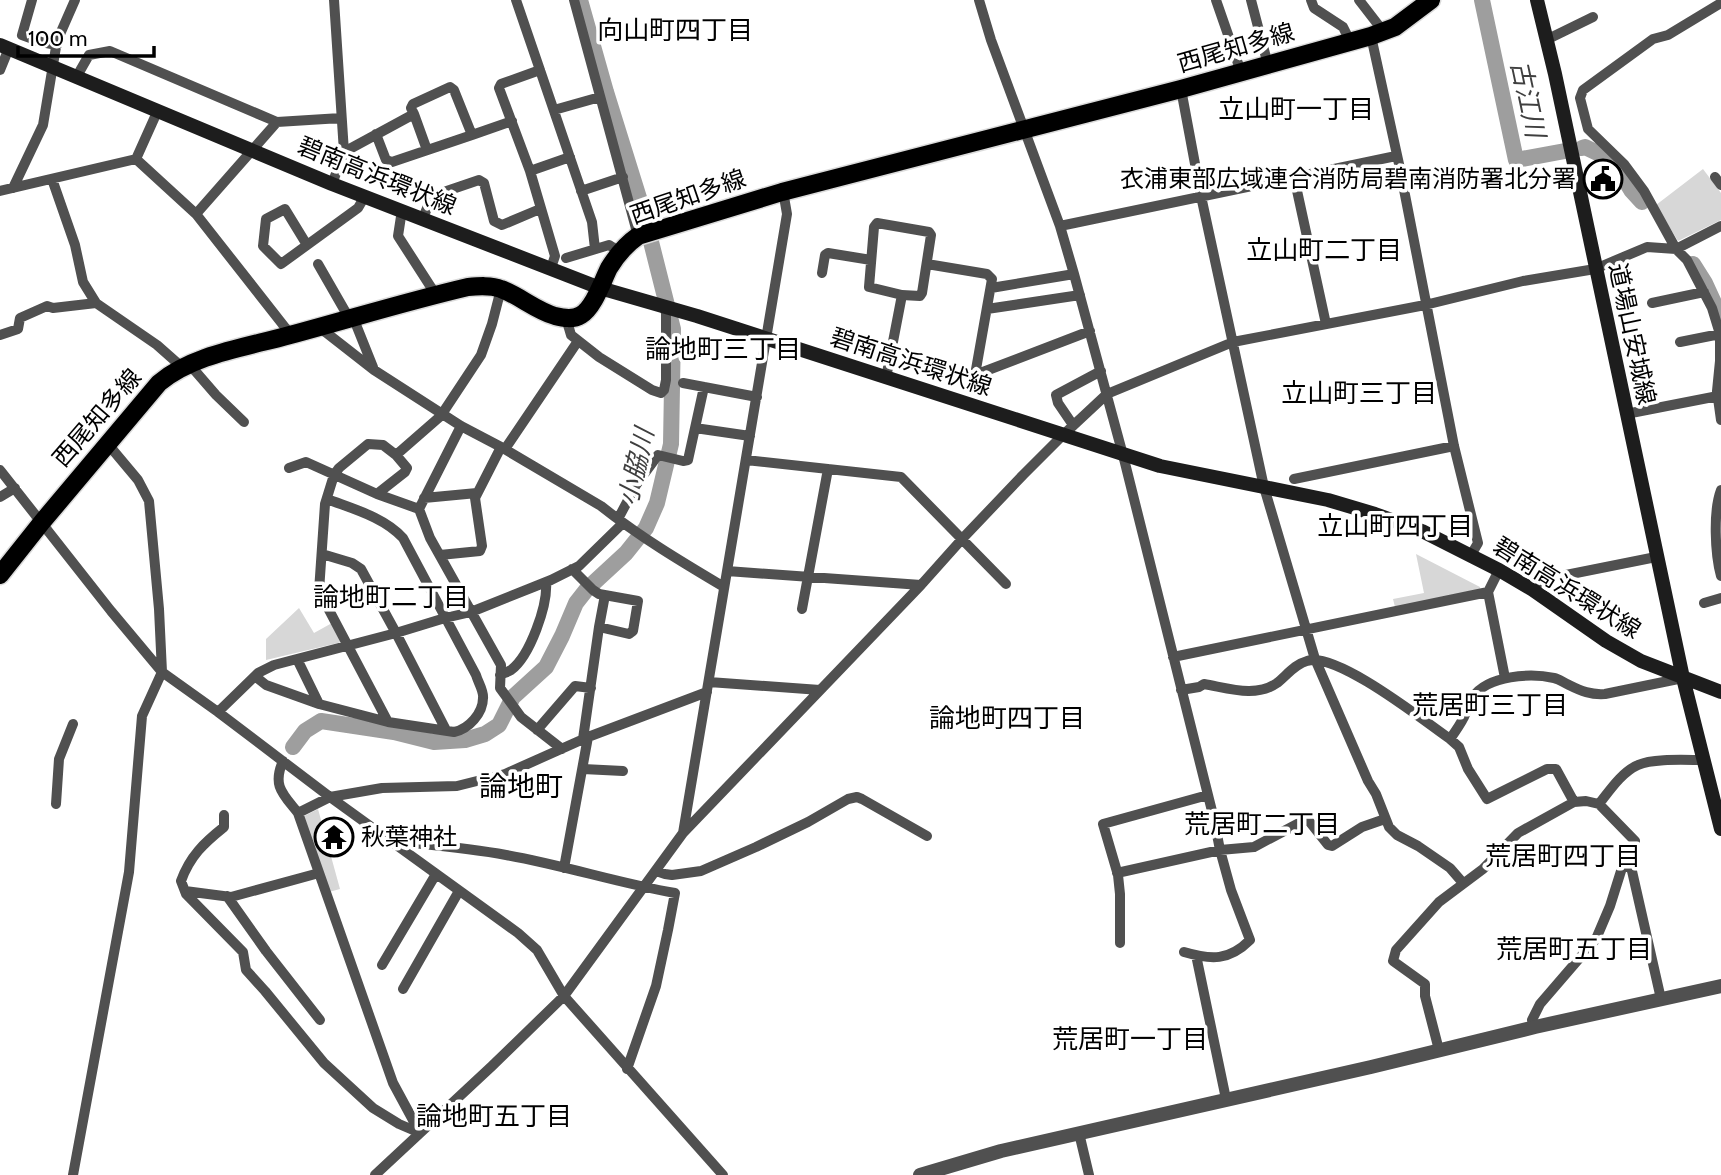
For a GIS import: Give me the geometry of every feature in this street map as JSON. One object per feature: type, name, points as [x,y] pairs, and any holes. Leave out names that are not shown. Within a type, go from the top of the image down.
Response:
[{"type":"main road","name":"西尾知多線","points":[[0,575],[159,383],[171,373],[205,358],[468,287],[500,289],[545,313],[574,318],[583,315],[590,308],[610,267],[624,246],[638,236],[783,191],[1181,89],[1377,33],[1395,27],[1431,0]]},
{"type":"main road","name":"道場山安城線","points":[[1537,0],[1683,678],[1721,829]]},
{"type":"main road","name":"碧南高浜環状線","points":[[5,47],[332,184],[600,288],[886,378],[1067,430],[1123,455],[1160,466],[1328,500],[1422,531],[1533,590],[1642,661],[1683,678]]},
{"type":"main road","points":[[1683,678],[1721,692]]},
{"type":"street","points":[[32,0],[22,35],[57,45]]},
{"type":"street","points":[[13,188],[43,125],[57,45],[75,0]]},
{"type":"street","points":[[332,184],[344,152],[334,0]]},
{"type":"street","points":[[516,0],[592,222],[595,250]]},
{"type":"street","points":[[574,0],[638,236]]},
{"type":"street","points":[[979,0],[991,40],[1060,226],[1074,274],[1123,455],[1220,850],[1231,890],[1250,940],[1218,958],[1190,954],[1226,1099]]},
{"type":"street","points":[[1216,0],[1241,72]]},
{"type":"street","points":[[1251,0],[1268,65]]},
{"type":"street","points":[[1311,0],[1314,8],[1343,27],[1350,41]]},
{"type":"street","points":[[1359,0],[1377,33],[1396,156],[1425,305],[1454,446],[1478,543],[1471,555]]},
{"type":"street","points":[[1721,3],[1668,36],[1653,39],[1583,90],[1580,98],[1588,129],[1625,164],[1638,182],[1676,249],[1687,260],[1712,308],[1720,334],[1718,396],[1721,420]]},
{"type":"street","points":[[1546,40],[1593,17]]},
{"type":"street","points":[[0,70],[5,47]]},
{"type":"street","points":[[77,76],[89,55],[110,51],[277,122],[341,118]]},
{"type":"street","points":[[540,70],[501,84],[499,88],[530,171],[555,256],[551,268]]},
{"type":"street","points":[[427,150],[411,108],[413,103],[450,88],[454,90],[472,135]]},
{"type":"street","points":[[1181,89],[1200,196],[1264,487],[1315,659],[1389,827],[1397,835],[1450,868],[1463,883]]},
{"type":"street","points":[[554,110],[600,97]]},
{"type":"street","points":[[136,159],[158,110]]},
{"type":"street","points":[[344,152],[414,114]]},
{"type":"street","points":[[376,134],[386,160],[392,162],[512,121]]},
{"type":"street","points":[[197,214],[277,122]]},
{"type":"street","points":[[1060,226],[1396,156]]},
{"type":"street","points":[[530,171],[570,157]]},
{"type":"street","points":[[0,191],[136,159]]},
{"type":"street","points":[[136,159],[197,214],[290,335]]},
{"type":"street","points":[[581,191],[623,177]]},
{"type":"street","points":[[52,179],[75,245],[83,282],[96,303],[186,366],[244,422]]},
{"type":"street","points":[[423,218],[432,196],[480,180],[484,184],[494,221],[502,225],[540,209]]},
{"type":"street","points":[[1296,186],[1326,324]]},
{"type":"street","points":[[683,833],[787,214],[783,191]]},
{"type":"street","points":[[307,245],[285,209],[265,219],[262,246],[281,264],[358,208],[365,196]]},
{"type":"street","points":[[402,210],[398,236],[436,295]]},
{"type":"street","points":[[877,223],[929,232],[931,235],[920,296],[902,295],[869,287],[871,260],[874,227],[877,223]]},
{"type":"street","points":[[375,1175],[564,996],[683,833],[1067,430],[1107,394],[1233,342],[1425,305],[1523,281],[1595,269],[1647,247],[1676,249],[1721,226]]},
{"type":"street","points":[[566,258],[609,246],[620,252]]},
{"type":"street","points":[[822,273],[825,255],[828,253],[871,260]]},
{"type":"street","points":[[318,264],[351,317],[374,370]]},
{"type":"street","points":[[927,264],[987,274],[992,279],[975,375],[1090,331]]},
{"type":"street","points":[[990,288],[1074,274]]},
{"type":"street","points":[[396,455],[443,414],[481,355],[500,289]]},
{"type":"street","points":[[1652,303],[1704,292]]},
{"type":"street","points":[[886,378],[902,295]]},
{"type":"street","points":[[987,309],[1080,295]]},
{"type":"street","points":[[0,335],[18,329],[20,318],[47,306],[53,308],[96,303]]},
{"type":"street","points":[[566,318],[571,335],[578,341],[599,357],[661,393],[666,380],[666,307]]},
{"type":"street","points":[[319,327],[374,370],[461,426],[601,506],[724,587]]},
{"type":"street","points":[[1679,342],[1720,334]]},
{"type":"street","points":[[440,555],[480,551],[482,546],[475,498],[477,493],[503,448],[578,341]]},
{"type":"street","points":[[1067,430],[1056,396],[1101,371]]},
{"type":"street","points":[[683,383],[757,397]]},
{"type":"street","points":[[218,712],[255,676],[274,665],[471,612],[579,566],[620,521],[636,485],[658,455],[688,460],[704,387]]},
{"type":"street","points":[[1626,414],[1718,396]]},
{"type":"street","points":[[461,426],[421,504],[430,538],[501,665],[500,688],[521,717],[562,749]]},
{"type":"street","points":[[695,428],[750,436]]},
{"type":"street","points":[[73,1175],[129,872],[142,716],[162,672],[149,501],[138,480],[107,443]]},
{"type":"street","points":[[377,494],[407,468],[383,444],[369,443],[339,467],[334,475],[327,499],[319,591],[388,722]]},
{"type":"street","points":[[1294,479],[1454,446]]},
{"type":"street","points":[[746,460],[901,477],[1006,584]]},
{"type":"street","points":[[289,468],[306,462],[377,494],[421,504],[477,493]]},
{"type":"street","points":[[802,609],[828,469]]},
{"type":"street","points":[[0,470],[162,672],[518,933],[537,950],[564,996],[723,1175]]},
{"type":"street","points":[[0,497],[15,488]]},
{"type":"street","points":[[1721,489],[1716,554],[1721,576]]},
{"type":"street","points":[[255,676],[266,685],[319,705],[388,722],[454,732],[463,731],[481,708],[484,695],[476,675],[403,538],[394,528],[382,521],[327,499]]},
{"type":"street","points":[[322,554],[352,563],[361,569],[446,730]]},
{"type":"street","points":[[1533,590],[1541,580],[1656,556]]},
{"type":"street","points":[[572,569],[593,590],[638,601],[633,631],[629,634],[599,628]]},
{"type":"street","points":[[727,570],[922,585]]},
{"type":"street","points":[[1499,570],[1488,592],[1505,678]]},
{"type":"street","points":[[500,675],[512,669],[534,638],[543,607],[546,582]]},
{"type":"street","points":[[1173,657],[1488,592]]},
{"type":"street","points":[[564,868],[583,769],[591,688],[605,595]]},
{"type":"street","points":[[1704,603],[1721,598]]},
{"type":"street","points":[[297,659],[319,705]]},
{"type":"street","points":[[1181,690],[1205,684],[1233,690],[1266,690],[1305,661],[1315,659],[1345,669],[1368,681],[1450,739],[1459,747],[1468,769],[1487,799],[1547,769],[1556,769],[1574,802]]},
{"type":"street","points":[[1450,739],[1479,690],[1505,678],[1556,678],[1592,695],[1683,678]]},
{"type":"street","points":[[537,730],[575,686],[591,688]]},
{"type":"street","points":[[298,813],[330,797],[382,789],[457,786],[505,774],[708,687],[820,690]]},
{"type":"street","points":[[56,804],[59,759],[73,724]]},
{"type":"street","points":[[1599,804],[1621,777],[1636,765],[1648,762],[1704,760]]},
{"type":"street","points":[[283,761],[278,772],[278,785],[298,813],[393,1083],[420,1133]]},
{"type":"street","points":[[583,769],[623,771]]},
{"type":"street","points":[[1121,943],[1117,873],[1103,824],[1208,795]]},
{"type":"street","points":[[656,870],[672,875],[701,871],[808,822],[853,797],[862,799],[927,836]]},
{"type":"street","points":[[1439,1050],[1425,996],[1425,984],[1393,961],[1396,950],[1439,902],[1483,869],[1518,833],[1574,802],[1599,804],[1635,841],[1596,939],[1540,1004],[1532,1020],[1535,1027]]},
{"type":"street","points":[[223,815],[224,827],[202,844],[186,868],[181,881],[184,891],[243,952],[246,970],[324,1063],[373,1108],[420,1133]]},
{"type":"street","points":[[1117,873],[1220,850],[1254,847],[1303,821],[1309,821],[1328,845],[1332,846],[1362,827],[1385,819]]},
{"type":"street","points":[[391,841],[507,855],[675,893],[656,986],[627,1069]]},
{"type":"street","points":[[1627,861],[1632,871],[1661,999]]},
{"type":"street","points":[[184,891],[231,897],[319,873]]},
{"type":"street","points":[[382,965],[436,874]]},
{"type":"street","points":[[403,989],[460,891]]},
{"type":"street","points":[[227,896],[320,1020]]},
{"type":"street","points":[[920,1175],[1001,1151],[1721,986]]},
{"type":"street","points":[[1079,1133],[1089,1175]]},
{"type":"shaded area","points":[[1703,169],[1721,193],[1721,220],[1678,241],[1656,205]]},
{"type":"shaded area","points":[[1416,554],[1480,587],[1481,593],[1396,611],[1393,599],[1424,593]]},
{"type":"shaded area","points":[[299,608],[314,633],[332,623],[342,642],[266,660],[266,639]]},
{"type":"shaded area","points":[[318,809],[340,889],[329,892],[302,817]]},
{"type":"waterway","name":"小脇川","points":[[293,747],[305,731],[321,721],[394,732],[434,742],[465,740],[485,734],[499,725],[513,697],[546,667],[576,603],[587,589],[626,553],[646,528],[657,503],[671,444],[673,329],[644,214],[580,0]]},
{"type":"waterway","name":"古江川","points":[[1482,0],[1516,160],[1565,151]]},
{"type":"waterway","name":"古江川","points":[[1582,148],[1608,158],[1642,202]]},
{"type":"waterway","name":"古江川","points":[[1693,264],[1721,318]]},
{"type":"place","name":"衣浦東部広域連合消防局碧南消防署北分署","points":[[1603,179]]},
{"type":"place","name":"秋葉神社","points":[[334,837]]},
{"type":"district","name":"向山町四丁目","points":[[675,30]]},
{"type":"district","name":"立山町一丁目","points":[[1296,109]]},
{"type":"district","name":"立山町二丁目","points":[[1324,250]]},
{"type":"district","name":"論地町三丁目","points":[[723,349]]},
{"type":"district","name":"立山町三丁目","points":[[1359,393]]},
{"type":"district","name":"立山町四丁目","points":[[1395,526]]},
{"type":"district","name":"論地町二丁目","points":[[391,597]]},
{"type":"district","name":"荒居町三丁目","points":[[1490,705]]},
{"type":"district","name":"論地町四丁目","points":[[1007,718]]},
{"type":"district","name":"論地町","points":[[521,786]]},
{"type":"district","name":"荒居町二丁目","points":[[1262,824]]},
{"type":"district","name":"荒居町四丁目","points":[[1563,856]]},
{"type":"district","name":"荒居町五丁目","points":[[1574,949]]},
{"type":"district","name":"荒居町一丁目","points":[[1130,1039]]},
{"type":"district","name":"論地町五丁目","points":[[494,1116]]}]
